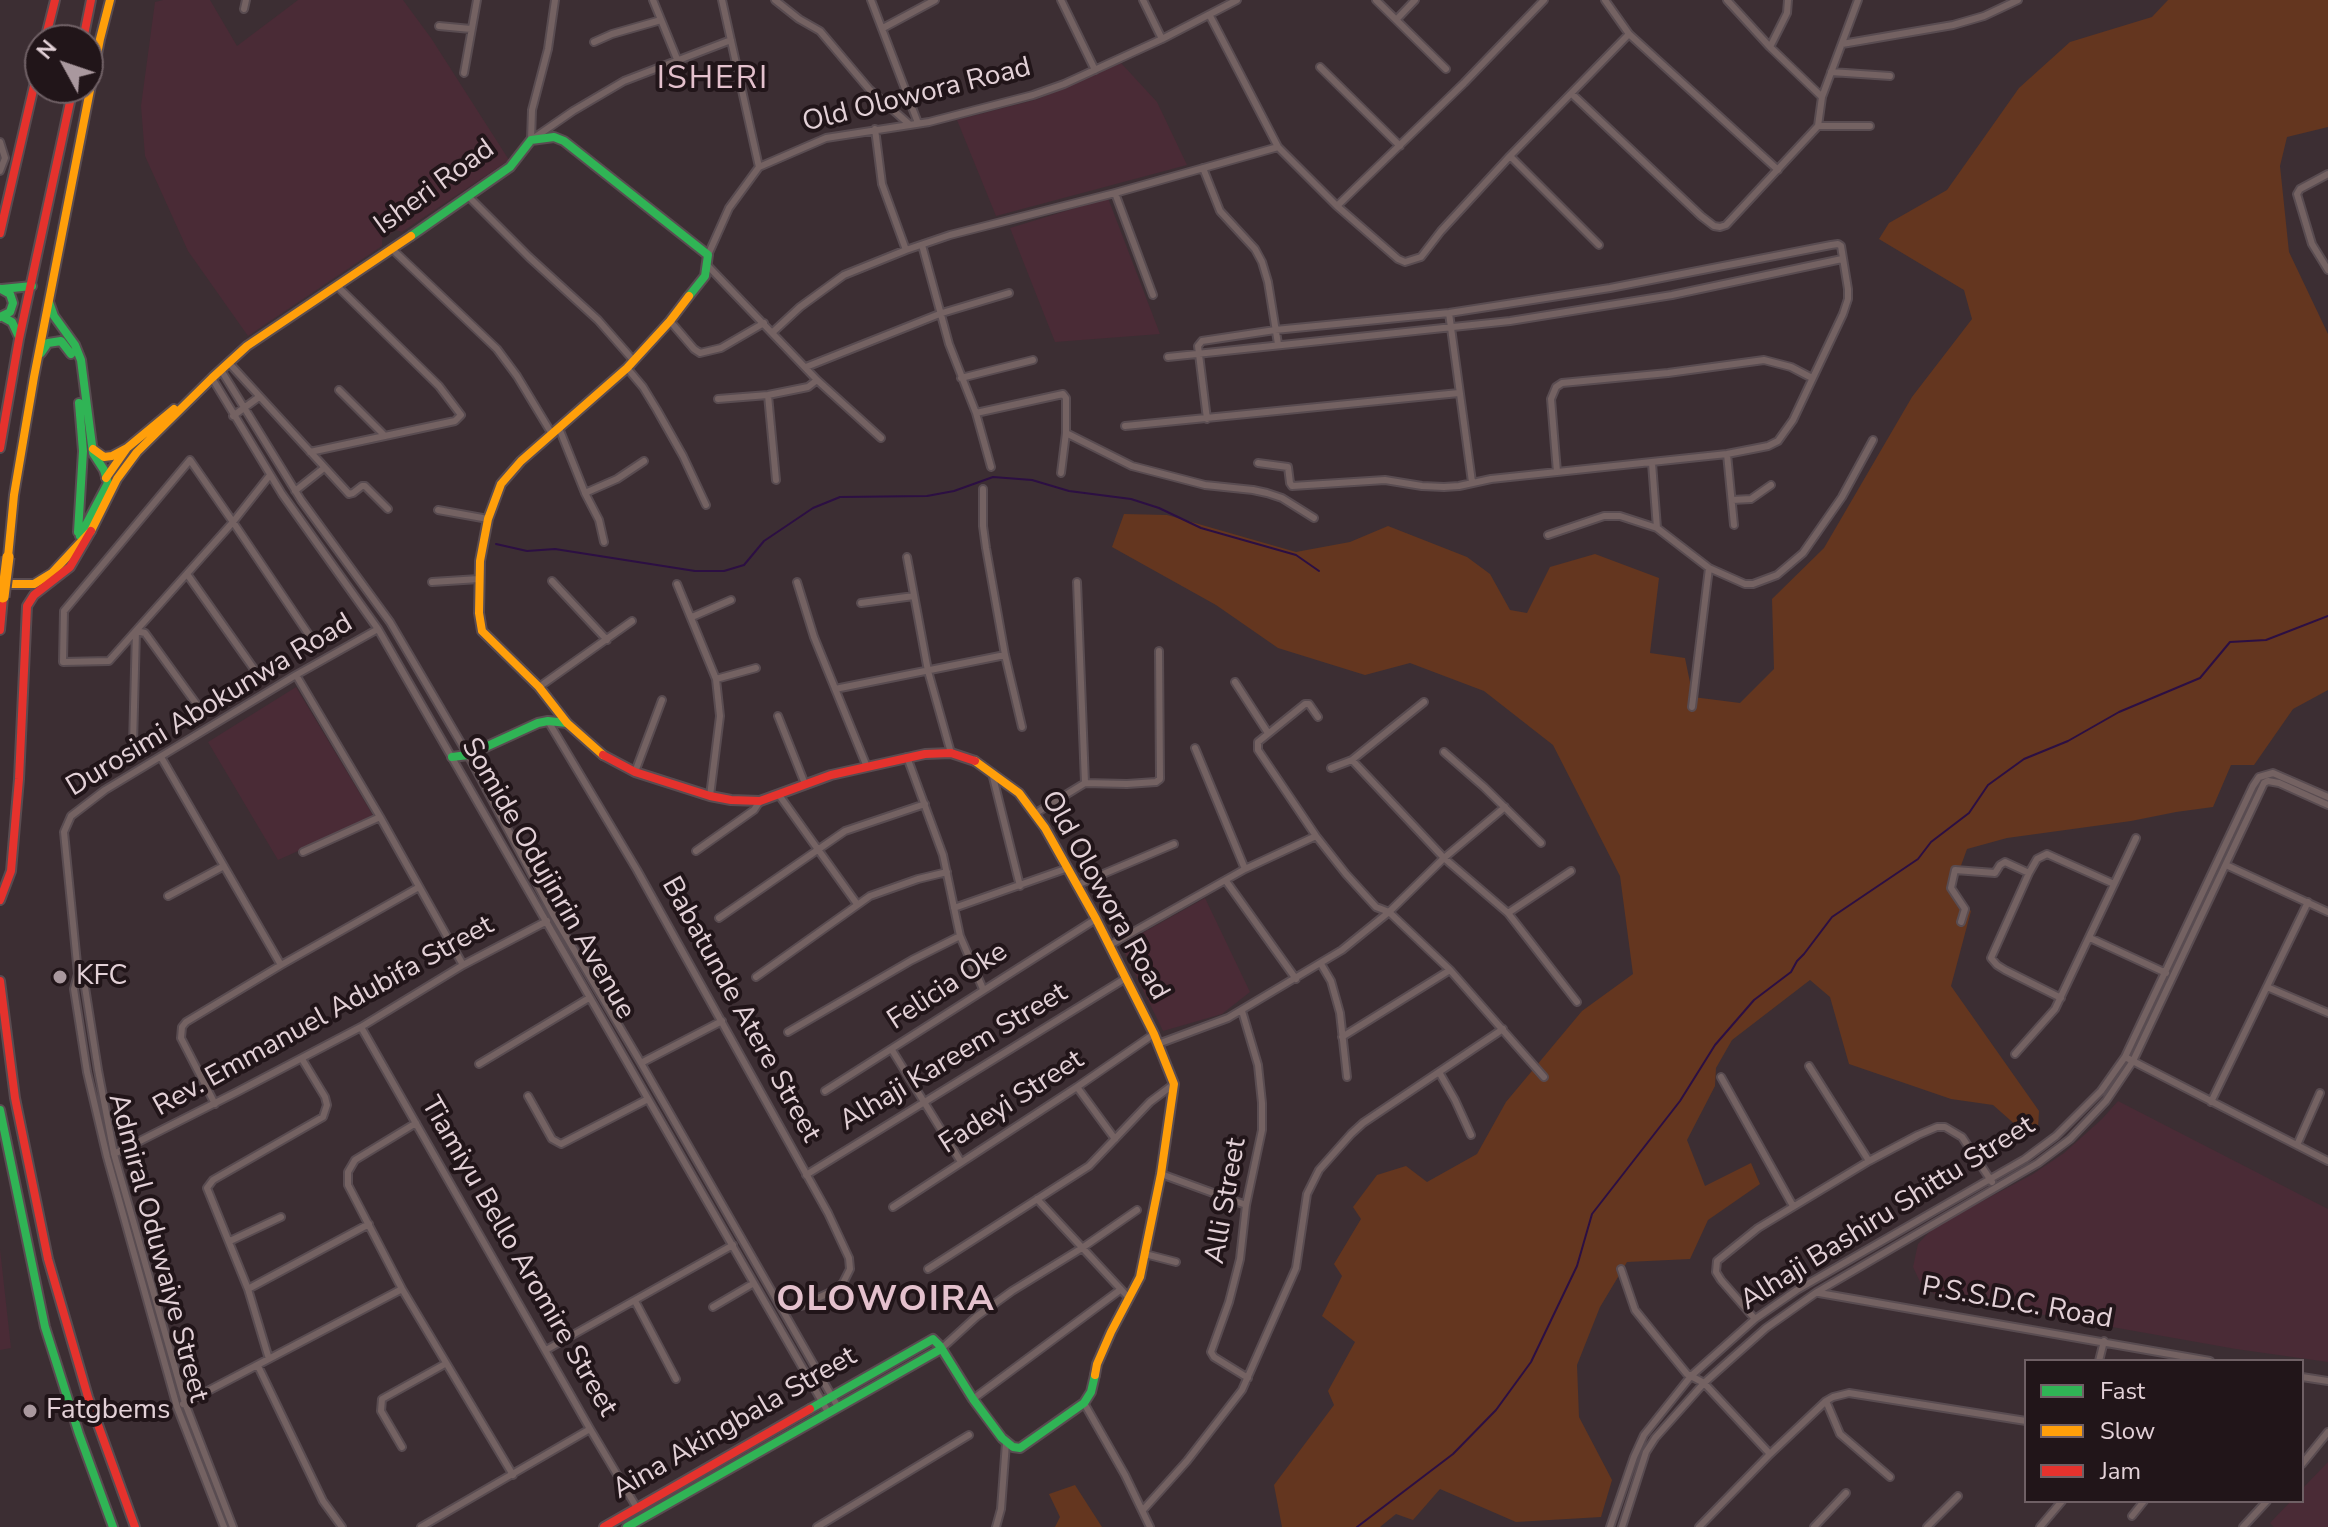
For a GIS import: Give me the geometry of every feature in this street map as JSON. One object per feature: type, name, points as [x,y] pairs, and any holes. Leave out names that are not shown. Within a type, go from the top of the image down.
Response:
[{"type":"main road","points":[[49,24],[55,0]]},
{"type":"main road","points":[[86,24],[91,0]]},
{"type":"main road","points":[[0,630],[14,495],[34,377],[110,0]]},
{"type":"main road","points":[[0,233],[30,104]]},
{"type":"main road","points":[[0,448],[19,339],[70,104]]},
{"type":"main road","name":"Isheri Road","points":[[0,584],[34,584],[60,567],[91,531],[117,479],[132,459],[220,370],[247,346],[510,167],[531,140],[554,137],[564,141],[708,260]]},
{"type":"main road","name":"Old Olowora Road","points":[[708,260],[705,276],[670,321],[630,364],[508,474],[501,484],[488,519],[479,579],[479,624],[482,631],[539,687],[567,723],[607,759],[635,772],[710,796],[760,801],[805,784],[907,756],[951,753],[965,756],[992,773],[1019,793],[1036,813],[1110,945],[1156,1039],[1174,1084],[1171,1120],[1140,1277],[1124,1294],[1097,1364],[1091,1392],[1084,1403]]},
{"type":"main road","points":[[1,289],[32,286]]},
{"type":"main road","points":[[1,289],[10,294],[13,303],[10,312],[1,317]]},
{"type":"main road","points":[[49,294],[51,310],[75,345],[81,360],[92,448],[108,483],[75,547]]},
{"type":"main road","points":[[1,317],[12,322],[19,339]]},
{"type":"main road","points":[[34,377],[44,348],[48,343],[61,341],[73,361],[80,415],[82,489],[78,532]]},
{"type":"main road","name":"Isheri Road","points":[[17,585],[48,572],[67,552],[107,477],[127,448],[162,417],[189,399]]},
{"type":"main road","points":[[92,448],[104,457],[127,448]]},
{"type":"main road","points":[[0,900],[11,871],[19,779],[27,606],[34,595],[70,567],[91,531]]},
{"type":"main road","points":[[452,757],[468,755],[518,731],[548,721],[567,723]]},
{"type":"main road","points":[[0,981],[15,1098],[48,1259],[88,1397],[135,1527]]},
{"type":"main road","points":[[0,1110],[45,1327],[113,1527]]},
{"type":"main road","name":"Aina Akingbala Street","points":[[604,1527],[830,1404],[941,1349],[933,1339],[830,1404],[627,1527]]},
{"type":"main road","points":[[941,1349],[1006,1443],[1020,1448],[1084,1403]]},
{"type":"street","points":[[244,9],[246,0]]},
{"type":"street","points":[[464,73],[477,0]]},
{"type":"street","points":[[531,140],[532,110],[548,49],[555,0]]},
{"type":"street","points":[[653,0],[677,59]]},
{"type":"street","points":[[722,0],[759,167]]},
{"type":"street","points":[[775,0],[820,31],[869,89],[914,124]]},
{"type":"street","points":[[871,0],[914,124]]},
{"type":"street","points":[[883,28],[935,0]]},
{"type":"street","points":[[1061,0],[1095,70]]},
{"type":"street","points":[[1143,0],[1162,39]]},
{"type":"street","name":"Old Olowora Road","points":[[708,260],[729,208],[759,167],[826,138],[973,112],[1033,95],[1162,39],[1237,0]]},
{"type":"street","points":[[1376,0],[1446,69]]},
{"type":"street","points":[[1397,19],[1415,0]]},
{"type":"street","points":[[1337,206],[1544,0]]},
{"type":"street","points":[[1605,0],[1629,34],[1778,170]]},
{"type":"street","points":[[1727,0],[1822,97]]},
{"type":"street","points":[[1770,47],[1787,13],[1788,0]]},
{"type":"street","points":[[1572,94],[1686,203],[1714,226],[1720,227],[1731,221],[1818,126],[1822,97],[1858,0]]},
{"type":"street","points":[[1842,44],[1953,25],[1984,16],[2018,0]]},
{"type":"street","points":[[1210,16],[1278,147],[1337,206],[1405,262],[1421,257],[1510,156],[1629,34]]},
{"type":"street","points":[[594,42],[661,20]]},
{"type":"street","points":[[439,26],[471,29]]},
{"type":"street","points":[[531,140],[624,81],[731,40]]},
{"type":"street","points":[[1320,67],[1400,146]]},
{"type":"street","points":[[1831,72],[1890,76]]},
{"type":"street","points":[[1818,126],[1870,126]]},
{"type":"street","points":[[875,129],[882,184],[906,250]]},
{"type":"street","points":[[0,142],[5,158],[0,171]]},
{"type":"street","points":[[773,332],[800,307],[844,275],[906,250],[950,235],[1278,147]]},
{"type":"street","points":[[1510,156],[1599,245]]},
{"type":"street","points":[[1203,168],[1220,211],[1255,249],[1262,262],[1278,344]]},
{"type":"street","points":[[2328,174],[2300,189],[2297,194],[2312,244],[2328,270]]},
{"type":"street","points":[[1115,193],[1153,295]]},
{"type":"street","points":[[469,197],[598,320],[650,398],[706,505]]},
{"type":"street","points":[[1207,419],[1198,346],[1202,341],[1275,330],[1449,313],[1670,277],[1838,244],[1843,252],[1848,299],[1843,314],[1793,420],[1778,441],[1768,446],[1727,454],[1472,482],[1459,486],[1385,480],[1292,486],[1288,467],[1258,463]]},
{"type":"street","points":[[922,245],[949,344],[976,413],[991,467]]},
{"type":"street","points":[[392,249],[497,349],[517,376],[556,431],[599,520],[604,542]]},
{"type":"street","points":[[1168,357],[1510,321],[1672,295],[1842,259]]},
{"type":"street","points":[[708,260],[817,380],[881,438]]},
{"type":"street","points":[[1670,277],[1672,295]]},
{"type":"street","points":[[310,452],[455,421],[461,415],[439,386],[337,286]]},
{"type":"street","points":[[806,367],[942,313],[1009,293]]},
{"type":"street","points":[[1449,313],[1472,482]]},
{"type":"street","points":[[670,321],[700,353],[721,348],[764,323]]},
{"type":"street","points":[[961,378],[1033,360]]},
{"type":"street","points":[[1557,472],[1551,399],[1556,387],[1562,383],[1764,360],[1791,367],[1812,378]]},
{"type":"street","points":[[220,370],[259,397],[349,494],[365,486],[388,509]]},
{"type":"street","points":[[220,370],[295,491],[390,622],[468,755],[550,919],[641,1063],[830,1404]]},
{"type":"street","name":"Somide Odujinrin Avenue","points":[[220,370],[233,416],[270,475],[378,629],[550,919],[589,998],[754,1283],[830,1404]]},
{"type":"street","points":[[718,399],[768,395],[808,387],[817,380]]},
{"type":"street","points":[[339,390],[384,435]]},
{"type":"street","points":[[1125,426],[1459,393]]},
{"type":"street","points":[[976,413],[1061,394],[1066,398],[1061,473]]},
{"type":"street","points":[[768,395],[776,480]]},
{"type":"street","points":[[233,416],[259,397]]},
{"type":"street","points":[[1066,433],[1132,466],[1205,485],[1267,493],[1282,498],[1314,518]]},
{"type":"street","points":[[1548,535],[1604,516],[1620,516],[1657,528],[1709,568],[1745,584],[1759,581],[1786,569],[1803,553],[1842,497],[1873,440]]},
{"type":"street","points":[[1727,454],[1734,525]]},
{"type":"street","points":[[270,475],[233,522],[109,661],[63,662],[64,611],[190,460],[233,522],[309,635]]},
{"type":"street","points":[[585,493],[617,479],[644,461]]},
{"type":"street","points":[[1652,463],[1657,528]]},
{"type":"street","points":[[295,491],[324,468]]},
{"type":"street","points":[[1732,500],[1751,499],[1771,485]]},
{"type":"street","points":[[983,489],[986,548],[1005,655],[1022,727]]},
{"type":"street","points":[[438,510],[488,519]]},
{"type":"street","points":[[907,557],[928,671],[951,753]]},
{"type":"street","points":[[1692,707],[1709,568]]},
{"type":"street","points":[[187,574],[254,669]]},
{"type":"street","points":[[432,582],[479,579]]},
{"type":"street","points":[[552,581],[607,640]]},
{"type":"street","points":[[797,582],[814,637],[867,767]]},
{"type":"street","points":[[1077,582],[1085,783]]},
{"type":"street","points":[[677,584],[716,679],[720,716],[710,796]]},
{"type":"street","points":[[861,603],[914,596]]},
{"type":"street","points":[[364,608],[375,600]]},
{"type":"street","points":[[692,617],[731,600]]},
{"type":"street","points":[[539,687],[632,621]]},
{"type":"street","name":"Durosimi Abokunwa Road","points":[[110,1156],[85,987],[78,974],[64,832],[66,825],[85,803],[378,629]]},
{"type":"street","points":[[136,631],[145,633],[200,709]]},
{"type":"street","points":[[133,745],[136,631]]},
{"type":"street","points":[[1036,813],[1085,783],[1127,784],[1160,779],[1159,651]]},
{"type":"street","points":[[835,689],[1005,655]]},
{"type":"street","points":[[716,679],[756,668]]},
{"type":"street","points":[[296,675],[463,965]]},
{"type":"street","points":[[1235,682],[1268,733]]},
{"type":"street","points":[[635,772],[662,700]]},
{"type":"street","points":[[1331,768],[1352,760],[1424,702]]},
{"type":"street","points":[[1318,717],[1309,704],[1305,704],[1268,733],[1257,747],[1316,836],[1346,874],[1376,907],[1389,912],[1450,970],[1544,1077]]},
{"type":"street","points":[[778,716],[805,784]]},
{"type":"street","name":"Babatunde Atere Street","points":[[548,721],[722,1021],[828,1213],[849,1258],[850,1269],[846,1280],[835,1290],[801,1306]]},
{"type":"street","points":[[1195,748],[1245,869]]},
{"type":"street","points":[[1444,752],[1541,843]]},
{"type":"street","points":[[907,756],[947,872],[960,936],[983,989]]},
{"type":"street","points":[[161,757],[281,965]]},
{"type":"street","points":[[1352,760],[1444,858],[1508,913],[1577,1002]]},
{"type":"street","points":[[992,773],[1020,886]]},
{"type":"street","points":[[2266,779],[2278,775],[2328,797]]},
{"type":"street","name":"Alhaji Bashiru Shittu Street","points":[[1610,1527],[1644,1435],[1691,1376],[1755,1319],[1809,1283],[2025,1159],[2056,1136],[2101,1091],[2125,1057],[2253,786],[2259,777],[2266,779],[2133,1061],[2106,1101],[2070,1139],[2038,1163],[1817,1292],[1766,1328],[1704,1383],[1655,1438],[1646,1452],[1622,1527]]},
{"type":"street","points":[[2266,779],[2328,805]]},
{"type":"street","points":[[779,795],[857,904]]},
{"type":"street","points":[[696,851],[754,810],[760,801]]},
{"type":"street","points":[[719,918],[845,831],[925,804]]},
{"type":"street","name":"Fadeyi Street","points":[[893,1207],[1156,1039],[1242,1011],[1321,964],[1389,912],[1444,858],[1505,807]]},
{"type":"street","points":[[303,852],[380,817]]},
{"type":"street","points":[[1110,945],[1245,869],[1316,836]]},
{"type":"street","points":[[2015,1054],[2049,1017],[2061,998],[2136,838]]},
{"type":"street","points":[[1077,885],[1174,844]]},
{"type":"street","points":[[2061,998],[2005,970],[1991,958],[2029,873],[2037,859],[2047,854],[2114,884]]},
{"type":"street","points":[[2218,861],[2328,912]]},
{"type":"street","points":[[1961,922],[1965,909],[1951,888],[1955,870],[1995,873],[2005,862],[2029,873]]},
{"type":"street","points":[[168,896],[224,866]]},
{"type":"street","points":[[954,908],[1068,868]]},
{"type":"street","points":[[1508,913],[1571,871]]},
{"type":"street","points":[[756,977],[857,904],[885,889],[947,872]]},
{"type":"street","points":[[1226,881],[1296,979]]},
{"type":"street","points":[[215,1104],[181,1038],[182,1027],[200,1012],[419,887]]},
{"type":"street","points":[[2211,1102],[2308,902]]},
{"type":"street","name":"Rev. Emmanuel Adubifa Street","points":[[110,1156],[302,1059],[463,965],[550,919]]},
{"type":"street","name":"Felicia Oke","points":[[825,1091],[1096,919]]},
{"type":"street","points":[[788,1032],[912,960],[960,936]]},
{"type":"street","points":[[2090,938],[2173,976]]},
{"type":"street","points":[[1321,964],[1337,1000],[1347,1077]]},
{"type":"street","points":[[1342,1037],[1450,970]]},
{"type":"street","name":"Admiral Oduwaiye Street","points":[[78,974],[74,989],[87,1072],[177,1407],[224,1527]]},
{"type":"street","name":"Alhaji Kareem Street","points":[[806,1175],[1126,978]]},
{"type":"street","points":[[2267,987],[2328,1013]]},
{"type":"street","points":[[479,1064],[589,998]]},
{"type":"street","name":"Alli Street","points":[[1242,1011],[1254,1046],[1262,1103],[1262,1130],[1246,1205],[1238,1271],[1211,1352],[1248,1378]]},
{"type":"street","points":[[641,1063],[722,1021]]},
{"type":"street","name":"Tiamiyu Bello Aromire Street","points":[[361,1027],[637,1508]]},
{"type":"street","points":[[1143,1510],[1211,1432],[1248,1378],[1296,1268],[1307,1194],[1319,1170],[1363,1123],[1503,1029]]},
{"type":"street","points":[[892,1050],[961,1162]]},
{"type":"street","points":[[2125,1057],[2328,1161]]},
{"type":"street","points":[[269,1359],[248,1289],[208,1193],[210,1183],[323,1117],[327,1105],[325,1097],[302,1059]]},
{"type":"street","points":[[1809,1066],[1869,1161]]},
{"type":"street","points":[[1439,1072],[1471,1135]]},
{"type":"street","points":[[1721,1077],[1793,1206]]},
{"type":"street","points":[[928,1269],[1089,1166],[1150,1102],[1174,1084]]},
{"type":"street","points":[[1077,1087],[1115,1139]]},
{"type":"street","points":[[2297,1145],[2320,1093]]},
{"type":"street","points":[[528,1096],[552,1139],[561,1144],[648,1099]]},
{"type":"street","points":[[416,1123],[363,1154],[350,1166],[348,1185],[402,1289],[513,1475]]},
{"type":"street","points":[[1755,1319],[1721,1280],[1716,1272],[1717,1261],[1758,1228],[1869,1161],[1918,1135],[1945,1127],[1962,1137],[1996,1188]]},
{"type":"street","name":"Admiral Oduwaiye Street","points":[[110,1156],[185,1403],[233,1527]]},
{"type":"street","points":[[1161,1174],[1246,1205]]},
{"type":"street","points":[[973,1399],[1124,1294],[1037,1199]]},
{"type":"street","points":[[941,1349],[976,1317],[1012,1291],[1137,1210]]},
{"type":"street","points":[[230,1241],[281,1217]]},
{"type":"street","points":[[248,1289],[369,1224]]},
{"type":"street","points":[[546,1350],[733,1245]]},
{"type":"street","points":[[1145,1254],[1176,1262]]},
{"type":"street","points":[[1621,1269],[1635,1310],[1691,1376],[1704,1383],[1770,1454]]},
{"type":"street","points":[[713,1307],[754,1283]]},
{"type":"street","points":[[1809,1283],[1817,1292]]},
{"type":"street","points":[[177,1407],[402,1289]]},
{"type":"street","name":"P.S.S.D.C. Road","points":[[1817,1292],[2199,1359]]},
{"type":"street","points":[[635,1301],[676,1379]]},
{"type":"street","points":[[2100,1359],[2104,1341]]},
{"type":"street","points":[[402,1447],[381,1411],[382,1399],[445,1364]]},
{"type":"street","points":[[258,1366],[323,1501],[342,1527]]},
{"type":"street","points":[[2304,1377],[2328,1381]]},
{"type":"street","points":[[1699,1527],[1826,1401],[1849,1393],[2024,1421]]},
{"type":"street","points":[[1826,1401],[1844,1439],[1890,1477]]},
{"type":"street","points":[[1084,1403],[1150,1527]]},
{"type":"street","points":[[421,1527],[590,1429]]},
{"type":"street","points":[[2304,1462],[2328,1432]]},
{"type":"street","points":[[817,1527],[969,1435]]},
{"type":"street","points":[[996,1527],[1001,1509],[1006,1443]]},
{"type":"street","points":[[1814,1527],[1846,1493]]},
{"type":"street","points":[[1927,1527],[1958,1496]]},
{"type":"street","points":[[2040,1527],[2050,1522],[2061,1503]]},
{"type":"street","points":[[2132,1516],[2142,1503]]},
{"type":"street","points":[[2247,1526],[2265,1503]]},
{"type":"shaded area","points":[[210,0],[237,46],[298,0],[403,0],[509,160],[402,232],[396,230],[382,239],[382,246],[248,336],[188,251],[145,156],[141,106],[155,2]]},
{"type":"shaded area","points":[[2168,0],[2328,0],[2328,127],[2287,137],[2280,166],[2289,252],[2328,334],[2328,690],[2293,709],[2254,765],[2231,765],[2213,807],[2007,838],[1967,849],[1951,893],[1971,911],[1951,986],[2039,1111],[2038,1128],[2026,1134],[1993,1105],[1951,1099],[1849,1064],[1830,997],[1810,980],[1732,1040],[1716,1068],[1715,1086],[1687,1140],[1705,1186],[1751,1163],[1760,1184],[1708,1220],[1690,1259],[1627,1262],[1600,1307],[1577,1365],[1579,1417],[1612,1480],[1601,1517],[1516,1522],[1440,1489],[1413,1520],[1396,1514],[1380,1527],[1282,1527],[1274,1485],[1334,1405],[1328,1391],[1355,1342],[1322,1316],[1342,1276],[1334,1264],[1361,1219],[1353,1207],[1377,1175],[1406,1166],[1427,1182],[1477,1154],[1506,1102],[1582,1011],[1633,974],[1620,876],[1553,745],[1484,691],[1410,663],[1365,675],[1278,648],[1216,605],[1112,547],[1124,514],[1167,515],[1296,552],[1350,542],[1388,526],[1467,557],[1490,574],[1510,610],[1527,613],[1550,567],[1595,554],[1659,578],[1650,653],[1685,658],[1693,697],[1740,703],[1774,669],[1772,599],[1824,548],[1912,397],[1972,319],[1964,290],[1879,239],[1889,223],[1947,190],[2019,88],[2070,42],[2152,17]]},
{"type":"shaded area","points":[[1121,63],[1157,102],[1187,165],[996,216],[957,120],[1038,99]]},
{"type":"shaded area","points":[[1108,198],[1160,334],[1055,342],[1010,228]]},
{"type":"shaded area","points":[[296,687],[374,817],[278,860],[208,742]]},
{"type":"shaded area","points":[[1205,898],[1250,992],[1222,1014],[1163,1031],[1121,945]]},
{"type":"shaded area","points":[[2118,1101],[2328,1209],[2328,1362],[1988,1305],[1935,1294],[1922,1286],[1913,1267],[1918,1244],[1934,1227],[2033,1174],[2064,1153]]},
{"type":"shaded area","points":[[0,1249],[11,1348],[0,1350]]},
{"type":"shaded area","points":[[2328,1462],[2328,1527],[2274,1527],[2270,1523],[2289,1503],[2304,1503],[2304,1487]]},
{"type":"shaded area","points":[[1075,1485],[1102,1527],[1055,1527],[1060,1517],[1049,1494]]},
{"type":"waterway","points":[[496,544],[527,551],[555,549],[695,571],[724,571],[744,565],[764,541],[813,508],[840,497],[927,496],[954,491],[993,477],[1032,480],[1069,491],[1131,499],[1159,508],[1201,528],[1296,555],[1319,571]]},
{"type":"waterway","points":[[1357,1527],[1453,1454],[1496,1410],[1531,1362],[1577,1266],[1592,1214],[1680,1101],[1715,1045],[1754,1000],[1791,972],[1832,917],[1918,859],[1931,842],[1969,813],[1988,785],[2024,759],[2068,741],[2119,712],[2200,678],[2230,642],[2266,640],[2328,616]]},
{"type":"traffic: fast","points":[[411,236],[510,167],[531,140],[554,137],[564,141],[708,255],[705,276],[689,296]]},
{"type":"traffic: fast","points":[[2,289],[32,286]]},
{"type":"traffic: fast","points":[[0,317],[10,312],[13,303],[10,294],[1,289]]},
{"type":"traffic: fast","points":[[49,302],[81,360],[93,453],[108,483],[80,536]]},
{"type":"traffic: fast","points":[[3,317],[12,322],[19,337]]},
{"type":"traffic: fast","points":[[41,353],[48,343],[61,341],[71,354]]},
{"type":"traffic: fast","points":[[78,532],[83,451],[79,403]]},
{"type":"traffic: fast","points":[[452,757],[468,755],[538,723],[567,723]]},
{"type":"traffic: fast","points":[[0,1110],[45,1327],[113,1527]]},
{"type":"traffic: fast","points":[[810,1409],[933,1339],[1002,1438],[1013,1447],[1020,1448],[1084,1403],[1091,1392],[1095,1375]]},
{"type":"traffic: fast","points":[[627,1527],[941,1349]]},
{"type":"traffic: slow","points":[[8,557],[14,495],[34,377],[110,0]]},
{"type":"traffic: slow","points":[[1,584],[34,584],[52,573],[91,531],[117,479],[137,452],[212,378],[247,346],[411,236]]},
{"type":"traffic: slow","points":[[603,755],[567,723],[539,687],[482,631],[479,613],[480,561],[488,519],[501,484],[521,461],[627,368],[689,296]]},
{"type":"traffic: slow","points":[[106,478],[127,448],[174,409]]},
{"type":"traffic: slow","points":[[93,449],[104,457],[127,448]]},
{"type":"traffic: slow","points":[[3,597],[8,557]]},
{"type":"traffic: slow","points":[[975,761],[1019,793],[1045,828],[1096,919],[1154,1034],[1174,1084],[1161,1174],[1140,1277],[1111,1332],[1095,1375]]},
{"type":"traffic: jam","points":[[49,24],[55,0]]},
{"type":"traffic: jam","points":[[86,24],[91,0]]},
{"type":"traffic: jam","points":[[0,233],[30,104]]},
{"type":"traffic: jam","points":[[0,448],[19,339],[70,104]]},
{"type":"traffic: jam","points":[[0,900],[11,871],[19,779],[27,606],[34,595],[70,567],[91,531]]},
{"type":"traffic: jam","points":[[0,630],[3,597]]},
{"type":"traffic: jam","points":[[603,755],[635,772],[710,796],[760,801],[831,775],[925,754],[951,753],[975,761]]},
{"type":"traffic: jam","points":[[0,981],[15,1098],[48,1259],[88,1397],[135,1527]]},
{"type":"traffic: jam","points":[[604,1527],[810,1409]]},
{"type":"place","name":"KFC","points":[[60,977]]},
{"type":"place","name":"Fatgbems","points":[[30,1411]]},
{"type":"district","name":"ISHERI","points":[[713,80]]},
{"type":"district","name":"OLOWOIRA","points":[[886,1301]]}]
